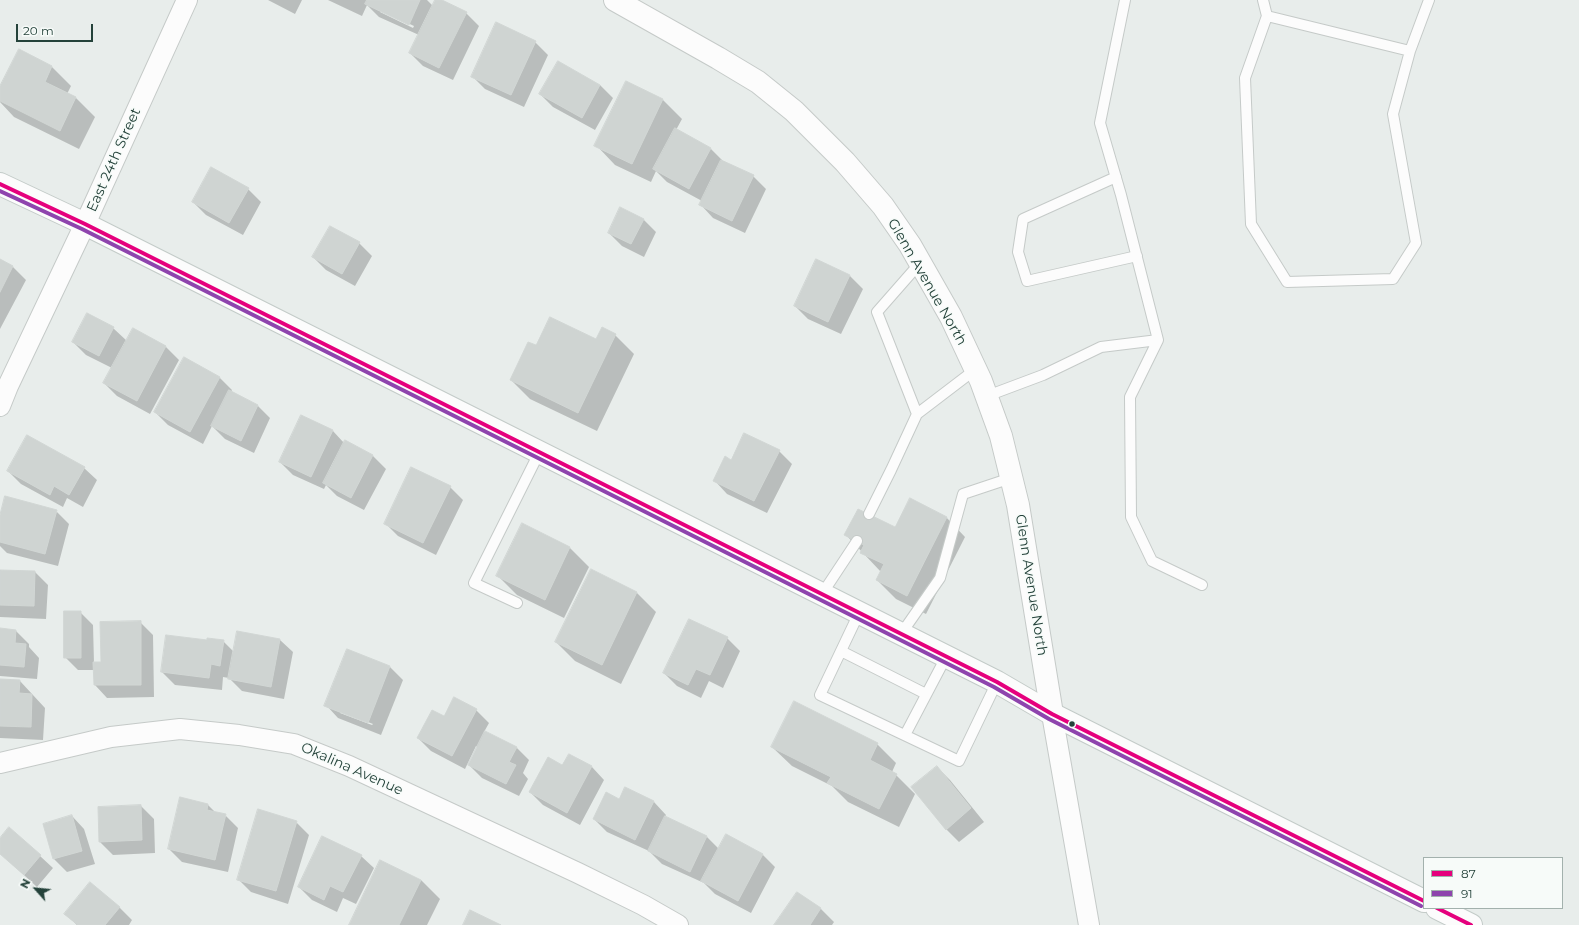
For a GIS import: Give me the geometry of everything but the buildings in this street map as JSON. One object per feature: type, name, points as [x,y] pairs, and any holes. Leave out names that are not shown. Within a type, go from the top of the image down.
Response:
[{"type":"main road","name":"Glenn Avenue North","points":[[615,0],[758,82],[794,111],[845,162],[883,206],[910,246],[951,317],[987,396],[1001,436],[1018,505],[1052,714]]},
{"type":"main road","points":[[0,184],[85,224],[997,682],[1052,714],[1423,900]]},
{"type":"main road","points":[[1440,909],[1471,925]]},
{"type":"street","name":"East 24th Street","points":[[0,406],[4,387],[85,224],[187,0]]},
{"type":"street","name":"Glenn Avenue North","points":[[1052,714],[1089,925]]},
{"type":"street","name":"Okalina Avenue","points":[[0,762],[111,736],[180,729],[239,735],[294,744],[349,766],[578,873],[643,905],[678,925]]},
{"type":"lane","points":[[1125,0],[1100,123],[1116,177],[1158,340],[1130,397],[1131,517],[1152,561],[1202,585]]},
{"type":"lane","points":[[1263,0],[1267,16],[1245,78],[1251,224],[1287,282],[1393,279],[1416,243],[1393,114],[1410,51],[1429,0]]},
{"type":"lane","points":[[1267,16],[1410,51]]},
{"type":"lane","points":[[1116,177],[1023,219],[1018,252],[1027,282],[1137,256]]},
{"type":"lane","points":[[917,414],[876,312],[920,263]]},
{"type":"lane","points":[[987,396],[1043,375],[1101,347],[1158,340]]},
{"type":"lane","points":[[869,514],[917,414],[976,370]]},
{"type":"lane","points":[[517,603],[474,583],[539,453]]},
{"type":"lane","points":[[901,634],[940,578],[963,494],[1011,478]]},
{"type":"lane","points":[[822,594],[857,541]]},
{"type":"lane","points":[[859,613],[820,695],[959,761],[997,682]]},
{"type":"lane","points":[[841,651],[926,694]]},
{"type":"lane","points":[[905,735],[946,657]]},
{"type":"transit line","name":"87","points":[[0,184],[85,224],[997,682],[1052,714],[1423,900]]},
{"type":"transit line","name":"91","points":[[0,191],[82,229],[994,687],[1049,719],[1421,906]]},
{"type":"transit line","name":"87","points":[[1439,909],[1471,925]]}]
